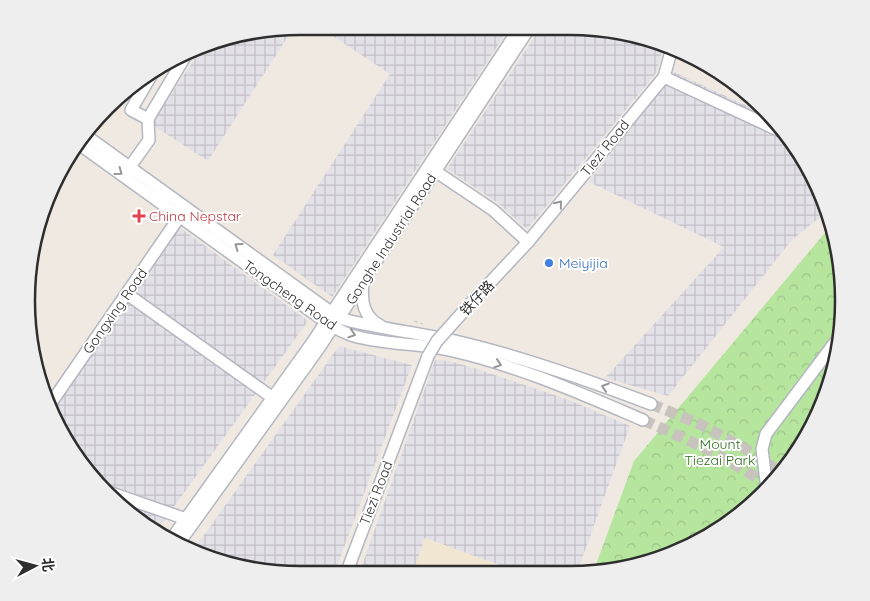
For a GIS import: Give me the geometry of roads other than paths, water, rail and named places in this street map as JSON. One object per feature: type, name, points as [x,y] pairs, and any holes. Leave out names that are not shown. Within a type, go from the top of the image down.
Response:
[{"type":"street","name":"Gonghe Industrial Road","points":[[183,539],[333,320],[515,35]]},
{"type":"street","name":"Gonghe Industrial Road","points":[[175,534],[273,398],[364,280],[525,35]]},
{"type":"street","name":"Tiezi Road","points":[[528,242],[664,77],[670,55]]},
{"type":"street","points":[[130,168],[149,140],[148,119],[181,63]]},
{"type":"street","points":[[664,77],[770,126]]},
{"type":"street","points":[[145,85],[131,110],[148,119]]},
{"type":"street","name":"Tongcheng Road","points":[[90,139],[354,336],[452,350],[477,357],[573,390],[644,420]]},
{"type":"street","name":"Tongcheng Road","points":[[84,148],[180,216],[333,320],[453,340],[480,347],[608,388],[651,404]]},
{"type":"street","points":[[435,172],[493,210],[528,242]]},
{"type":"street","name":"Gongxing Road","points":[[54,399],[180,216]]},
{"type":"street","name":"铁仔路","points":[[428,356],[437,341],[528,242]]},
{"type":"street","points":[[364,280],[362,301],[364,310],[368,317],[376,324],[385,328]]},
{"type":"street","points":[[127,294],[273,398]]},
{"type":"street","points":[[766,479],[762,449],[766,434],[831,348]]},
{"type":"street","name":"Tiezi Road","points":[[349,566],[428,356]]},
{"type":"street","points":[[121,496],[186,519]]},
{"type":"tunnel","points":[[651,404],[702,425],[775,468]]},
{"type":"tunnel","points":[[643,420],[708,450],[763,482]]},
{"type":"place","name":"China Nepstar","points":[[139,216]]},
{"type":"place","name":"Meiyijia","points":[[549,263]]},
{"type":"park label","name":"Mount Tiezai Park","points":[[720,452]]}]
